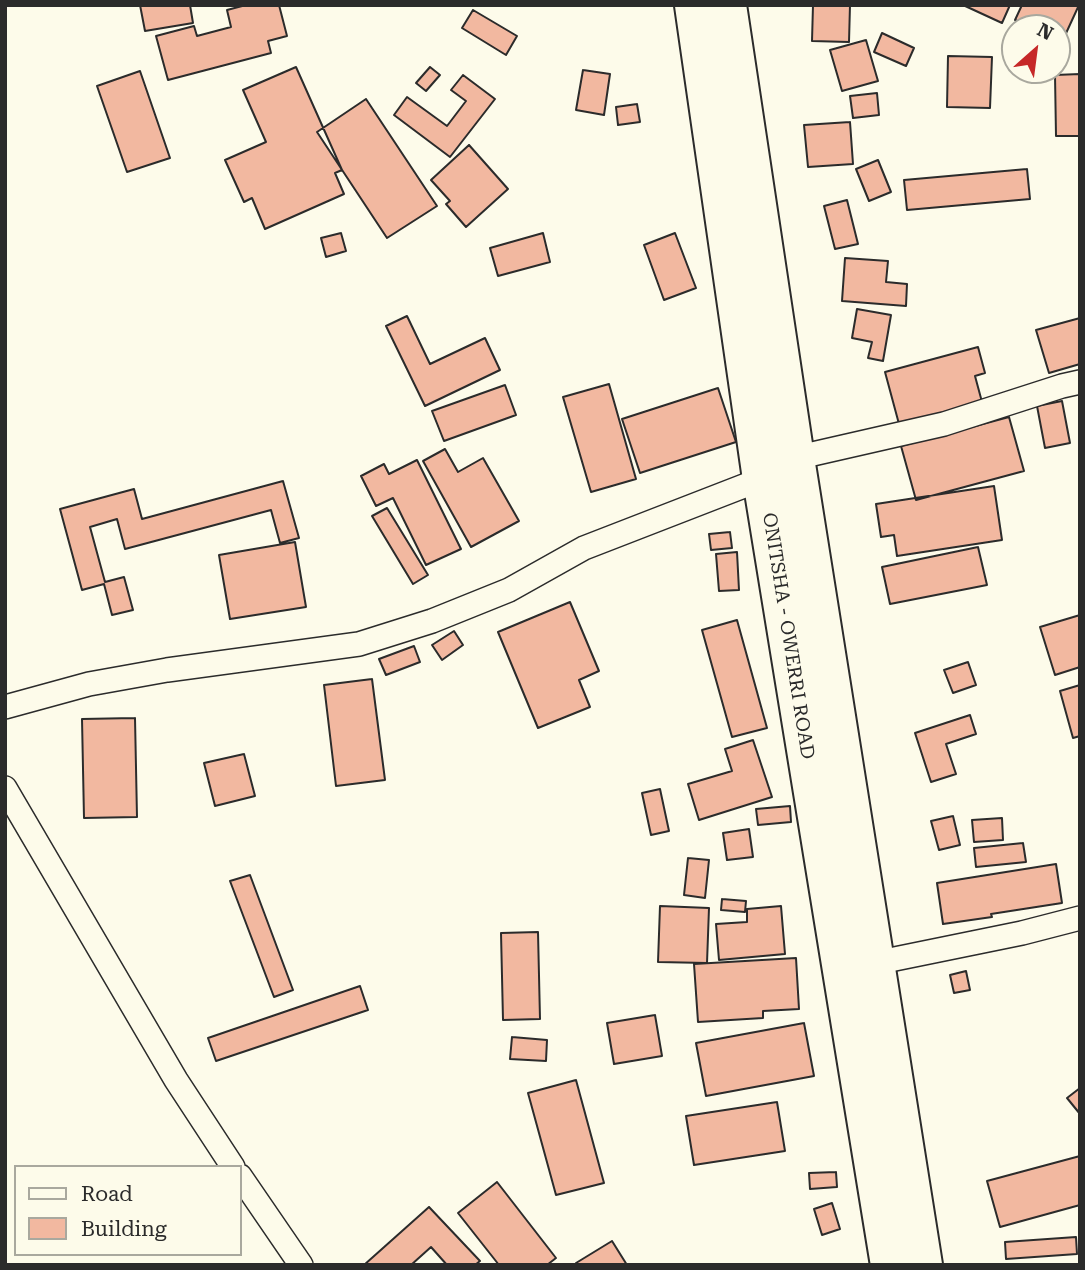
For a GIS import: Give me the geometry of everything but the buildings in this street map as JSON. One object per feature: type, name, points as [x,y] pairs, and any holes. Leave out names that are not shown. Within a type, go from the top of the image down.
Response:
[{"type":"highway","name":"ONITSHA - OWERRI ROAD","points":[[694,5],[762,479],[890,1265]]},
{"type":"highway","name":"ONITSHA - OWERRI ROAD","points":[[727,5],[795,457],[923,1265]]},
{"type":"street","points":[[795,457],[944,424],[1080,382]]},
{"type":"street","points":[[5,708],[102,681],[347,646],[372,640],[432,621],[509,590],[584,548],[762,479]]},
{"type":"street","points":[[5,788],[176,1080],[232,1165]]},
{"type":"street","points":[[876,964],[1080,918]]},
{"type":"street","points":[[242,1179],[301,1265]]}]
